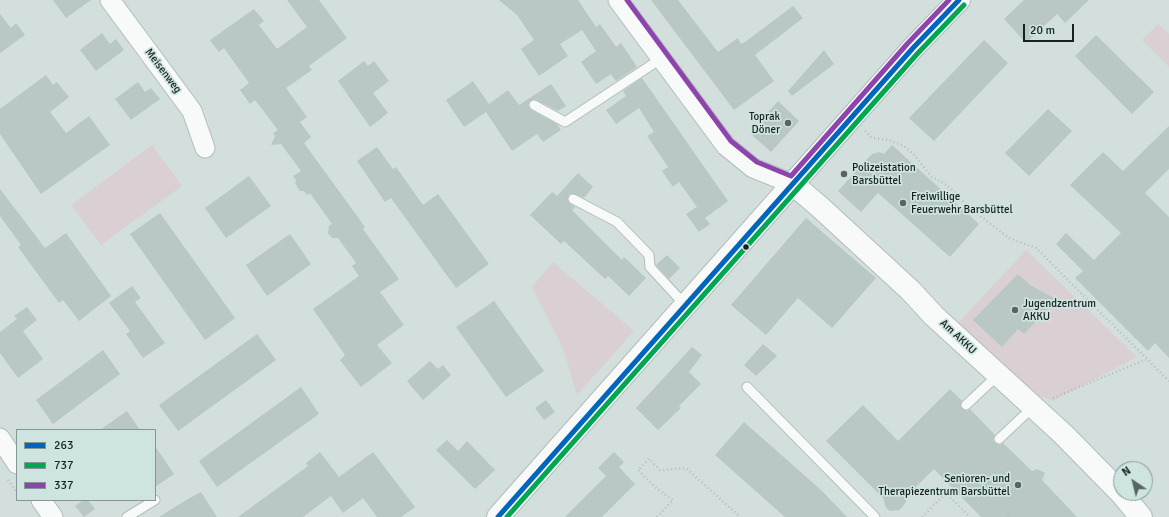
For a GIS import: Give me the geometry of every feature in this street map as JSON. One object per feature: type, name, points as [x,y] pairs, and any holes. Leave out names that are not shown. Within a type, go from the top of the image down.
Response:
[{"type":"street","name":"Meisenweg","points":[[110,0],[192,111],[205,148]]},
{"type":"street","points":[[618,0],[726,146],[753,168],[793,184]]},
{"type":"street","points":[[506,514],[686,305],[913,48],[959,0]]},
{"type":"street","name":"Am AKKU","points":[[793,184],[833,218],[998,375],[1064,434],[1113,485]]},
{"type":"street","points":[[0,438],[16,462]]},
{"type":"street","points":[[42,501],[53,517]]},
{"type":"street","name":"Am AKKU","points":[[1128,501],[1141,517]]},
{"type":"lane","points":[[534,105],[565,122],[662,58]]},
{"type":"lane","points":[[573,199],[617,222],[650,255],[650,267],[686,305]]},
{"type":"lane","points":[[966,405],[998,375]]},
{"type":"lane","points":[[747,387],[875,517]]},
{"type":"lane","points":[[999,439],[1033,407]]},
{"type":"lane","points":[[127,517],[153,501]]},
{"type":"path","points":[[852,118],[872,138],[889,140],[904,146],[914,155],[932,177],[947,185],[972,210],[1009,238],[1036,248],[1169,380]]},
{"type":"path","points":[[1033,407],[1147,359]]},
{"type":"path","points":[[657,517],[672,500],[638,470],[649,459],[660,470],[686,468],[740,517]]},
{"type":"path","points":[[922,517],[946,493],[970,517]]},
{"type":"shaded area","points":[[1158,24],[1169,34],[1169,67],[1142,40]]},
{"type":"shaded area","points":[[152,145],[182,186],[101,245],[71,205]]},
{"type":"shaded area","points":[[1026,250],[1137,357],[1053,401],[1037,395],[958,323]]},
{"type":"shaded area","points":[[553,262],[634,331],[577,395],[563,348],[532,287]]},
{"type":"building","points":[[53,0],[91,0],[66,18]]},
{"type":"building","points":[[287,0],[319,0],[347,38],[309,66],[312,70],[286,88],[307,117],[300,122],[311,137],[304,143],[365,227],[363,229],[399,279],[380,292],[404,325],[377,345],[392,363],[361,387],[340,360],[345,355],[313,309],[359,276],[352,266],[356,263],[338,238],[332,238],[328,233],[329,226],[332,224],[310,193],[307,195],[304,191],[300,191],[295,183],[296,180],[293,176],[301,171],[281,144],[271,145],[275,136],[273,133],[278,130],[255,100],[250,104],[240,90],[249,83],[224,48],[219,52],[210,40],[254,9],[264,21],[259,25],[277,49],[307,27]]},
{"type":"building","points":[[499,0],[578,0],[596,27],[600,24],[616,47],[621,43],[637,67],[616,81],[611,74],[596,84],[581,62],[596,51],[582,30],[560,44],[568,56],[539,76],[521,49],[534,40],[517,15]]},
{"type":"building","points":[[651,0],[678,0],[718,52],[738,38],[741,44],[745,42],[793,6],[803,18],[755,55],[774,81],[734,110]]},
{"type":"building","points":[[1024,0],[1089,0],[1065,23],[1057,14],[1026,43],[1004,19]]},
{"type":"building","points":[[0,14],[11,28],[16,23],[25,35],[0,53]]},
{"type":"building","points":[[102,33],[110,44],[116,39],[124,50],[96,71],[80,50]]},
{"type":"building","points":[[1096,35],[1154,92],[1132,114],[1075,56]]},
{"type":"building","points":[[984,40],[1008,63],[934,141],[909,118]]},
{"type":"building","points":[[824,50],[834,64],[792,96],[788,91]]},
{"type":"building","points":[[364,61],[368,66],[374,61],[389,81],[373,93],[388,113],[370,127],[338,81]]},
{"type":"building","points":[[46,75],[53,85],[57,82],[69,97],[50,112],[66,133],[89,116],[110,145],[41,194],[0,134],[0,109]]},
{"type":"building","points":[[642,78],[728,201],[705,218],[710,224],[699,232],[686,214],[697,207],[679,182],[673,187],[662,171],[668,167],[647,136],[654,132],[639,108],[616,124],[606,110],[626,96],[623,91]]},
{"type":"building","points":[[473,81],[489,104],[508,90],[519,105],[551,84],[566,106],[558,111],[534,99],[529,102],[528,106],[531,110],[557,124],[561,130],[543,142],[537,134],[512,151],[486,112],[464,127],[446,100]]},
{"type":"building","points":[[138,82],[145,92],[151,88],[160,99],[131,120],[115,99]]},
{"type":"building","points":[[778,101],[799,121],[771,152],[750,133]]},
{"type":"building","points":[[1048,109],[1072,131],[1029,176],[1005,153]]},
{"type":"building","points":[[1169,126],[1169,169],[1145,193],[1169,217],[1169,358],[1155,343],[1148,351],[1075,278],[1083,271],[1056,244],[1066,233],[1094,260],[1121,233],[1070,185],[1103,152],[1123,171]]},
{"type":"building","points":[[892,145],[979,224],[950,257],[878,193],[861,212],[838,191],[872,154],[879,152],[884,154]]},
{"type":"building","points":[[377,147],[393,169],[396,167],[423,205],[438,194],[489,264],[456,288],[391,198],[385,202],[357,161]]},
{"type":"building","points":[[578,173],[593,187],[584,198],[575,194],[569,194],[568,202],[575,207],[572,210],[622,260],[624,257],[646,278],[629,296],[608,276],[605,279],[564,241],[561,244],[530,215],[552,192],[557,196]]},
{"type":"building","points":[[249,176],[271,206],[226,238],[205,208]]},
{"type":"building","points":[[0,189],[45,248],[66,233],[111,296],[79,321],[63,300],[59,303],[18,247],[21,245],[0,216]]},
{"type":"building","points":[[160,213],[235,318],[205,340],[130,234]]},
{"type":"building","points":[[806,218],[876,278],[832,328],[798,298],[766,335],[731,305]]},
{"type":"building","points":[[290,234],[311,264],[267,296],[246,265]]},
{"type":"building","points":[[667,255],[680,268],[669,279],[656,265]]},
{"type":"building","name":"Jugendzentrum AKKU","points":[[1018,274],[1030,285],[1056,299],[1024,334],[1018,329],[1002,347],[973,320]]},
{"type":"building","points":[[132,286],[141,298],[135,302],[165,343],[143,358],[126,334],[130,331],[109,303]]},
{"type":"building","points":[[494,301],[544,371],[506,397],[456,327]]},
{"type":"building","points":[[27,307],[37,320],[23,331],[43,359],[18,378],[0,353],[0,332],[17,319],[14,316]]},
{"type":"building","points":[[257,334],[276,360],[178,431],[159,405]]},
{"type":"building","points":[[763,344],[777,356],[756,376],[744,365]]},
{"type":"building","points":[[692,347],[702,355],[689,372],[701,384],[679,406],[681,408],[658,430],[636,408]]},
{"type":"building","points":[[103,350],[120,374],[53,424],[36,400]]},
{"type":"building","points":[[430,361],[438,369],[443,365],[451,375],[423,400],[407,381]]},
{"type":"building","points":[[301,387],[319,414],[217,487],[199,461]]},
{"type":"building","points":[[950,389],[962,401],[960,406],[962,409],[967,411],[970,409],[995,435],[993,440],[995,443],[1000,445],[1003,443],[1032,471],[1037,469],[1045,473],[1042,480],[1077,517],[981,517],[934,469],[906,497],[906,502],[900,510],[890,511],[886,508],[883,498],[826,441],[863,405],[898,441]]},
{"type":"building","points":[[546,400],[555,412],[544,420],[535,408]]},
{"type":"building","points":[[127,411],[139,429],[101,429]]},
{"type":"building","points":[[744,422],[821,490],[847,517],[785,517],[715,455]]},
{"type":"building","points":[[447,440],[458,451],[467,441],[495,470],[475,489],[436,450]]},
{"type":"building","points":[[156,447],[174,474],[156,486]]},
{"type":"building","points":[[320,452],[339,477],[373,452],[415,507],[401,517],[377,517],[363,498],[343,513],[331,496],[303,517],[238,517],[308,466],[306,463]]},
{"type":"building","points":[[614,452],[624,462],[619,467],[635,484],[602,517],[565,517],[606,476],[598,468]]},
{"type":"building","points":[[201,492],[217,517],[159,517],[188,499]]},
{"type":"building","points":[[82,501],[89,501],[95,509],[84,517],[75,506]]},
{"type":"transit line","name":"337","points":[[627,0],[731,141],[757,162],[791,176],[908,43],[949,0]]},
{"type":"transit line","name":"263","points":[[498,517],[913,48],[959,0]]},
{"type":"transit line","name":"737","points":[[507,517],[918,53],[964,5]]},
{"type":"place","name":"Toprak Döner","points":[[788,123]]},
{"type":"place","name":"Polizeistation Barsbüttel","points":[[844,174]]},
{"type":"place","name":"Freiwillige Feuerwehr Barsbüttel","points":[[903,203]]},
{"type":"place","name":"Jugendzentrum AKKU","points":[[1015,310]]},
{"type":"place","name":"Senioren- und Therapiezentrum Barsbüttel","points":[[1018,485]]}]
